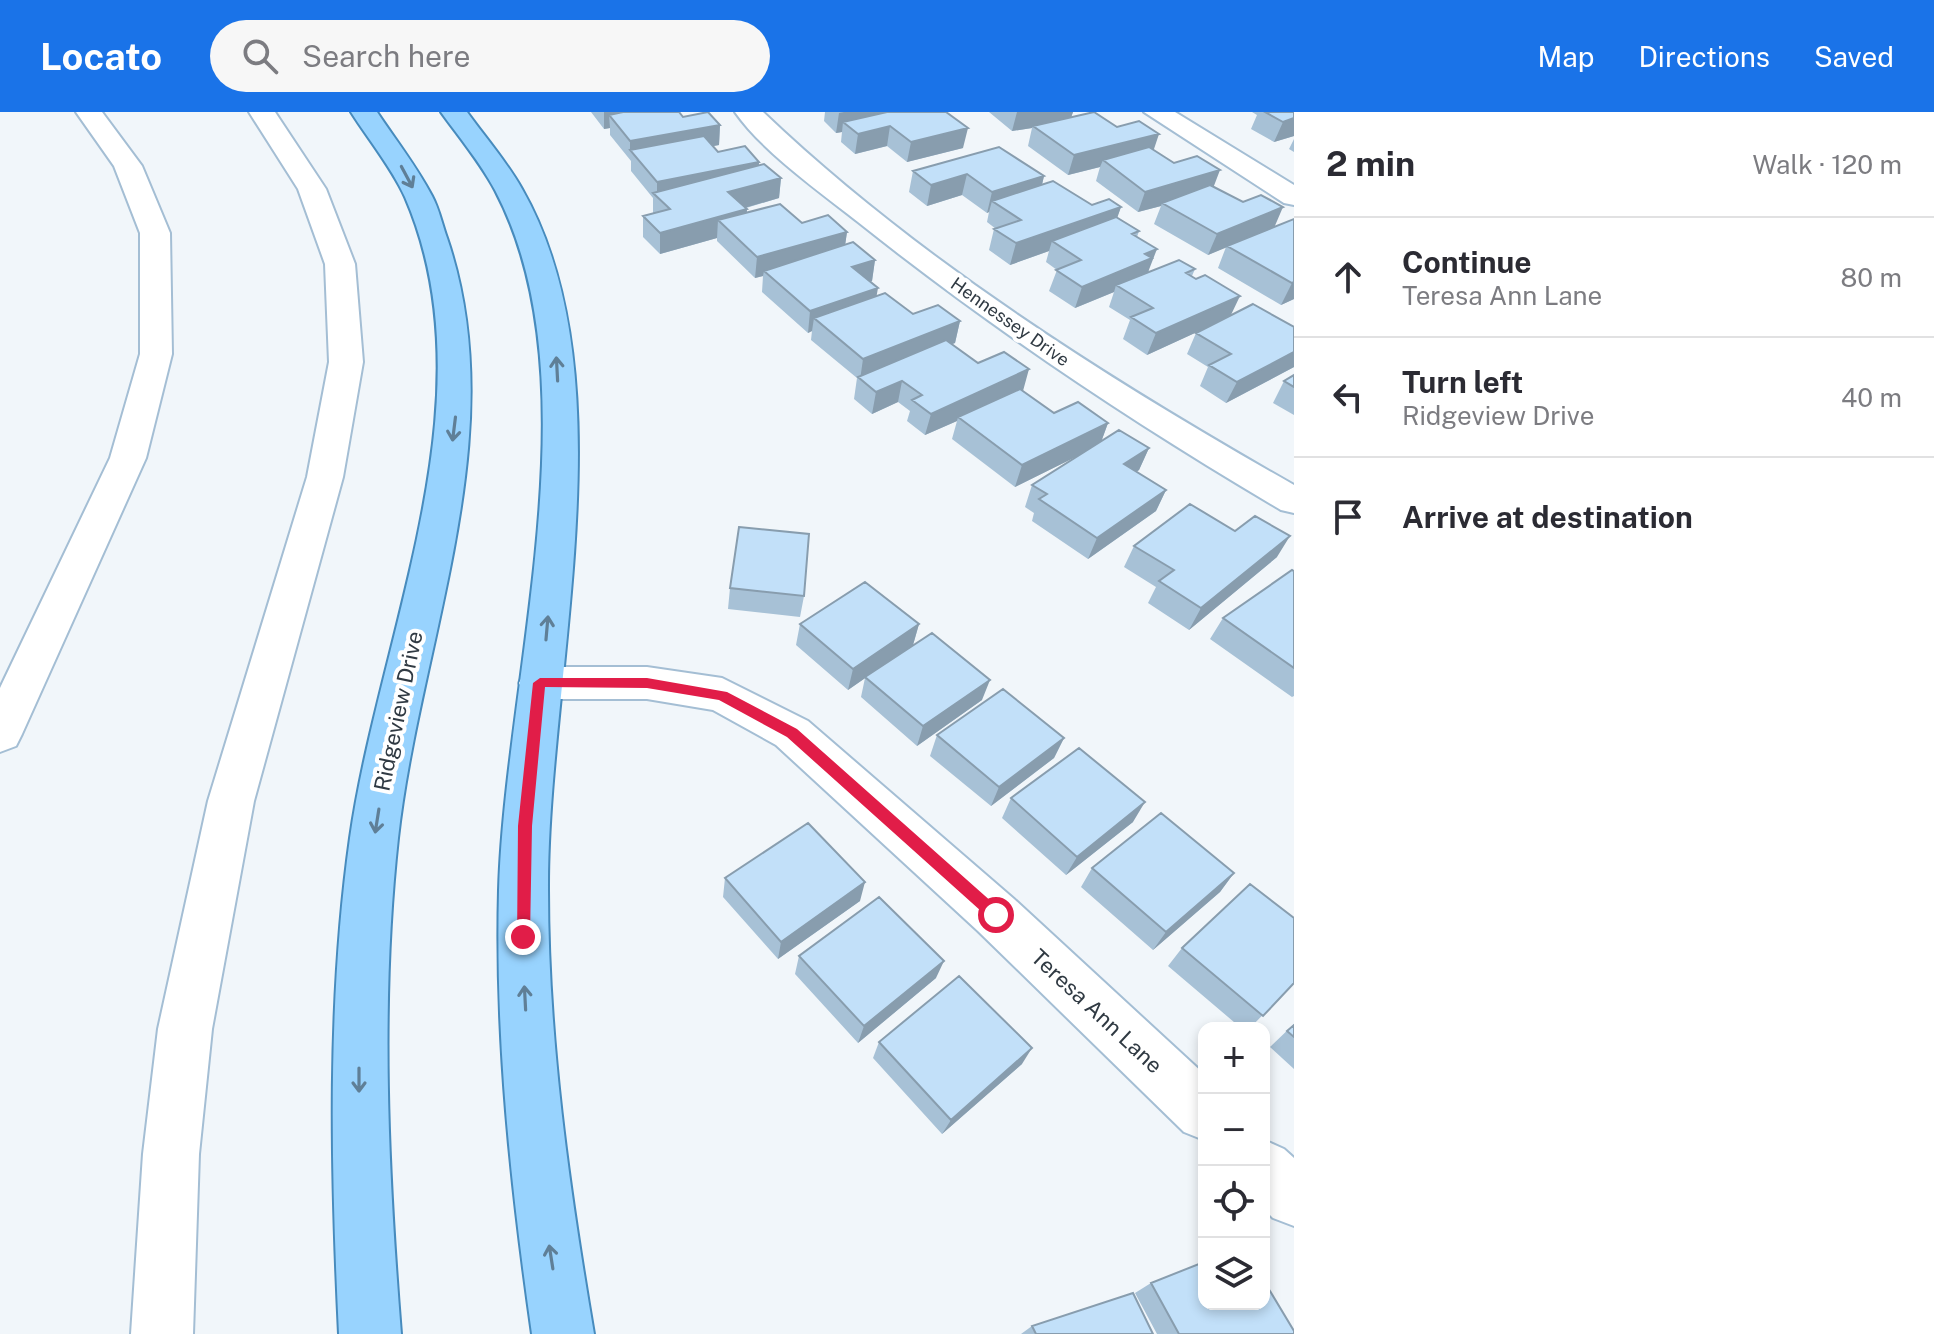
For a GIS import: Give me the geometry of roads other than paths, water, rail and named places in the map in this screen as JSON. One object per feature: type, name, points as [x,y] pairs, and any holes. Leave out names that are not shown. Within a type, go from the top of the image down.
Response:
[{"type":"main road","name":"Ridgeview Drive","points":[[364,112],[408,178],[435,243],[452,320],[456,401],[446,494],[431,571],[390,736],[365,934],[359,1077],[362,1227],[370,1334]]},
{"type":"main road","points":[[462,120],[500,176],[533,243],[547,291],[555,344],[560,474],[525,826],[523,937],[528,1064],[544,1212],[563,1334]]},
{"type":"street","points":[[0,734],[128,458],[156,354],[155,233],[128,166],[89,112]]},
{"type":"street","points":[[162,1334],[171,1154],[185,1029],[231,801],[325,477],[346,362],[340,264],[312,189],[262,112]]},
{"type":"street","name":"Hennessey Drive","points":[[748,112],[807,168],[985,306],[1120,398],[1294,501]]},
{"type":"street","points":[[1157,112],[1294,197]]},
{"type":"street","name":"Teresa Ann Lane","points":[[540,683],[647,683],[722,695],[792,733],[996,915],[1198,1106]]},
{"type":"street","points":[[1270,1175],[1294,1197]]}]
